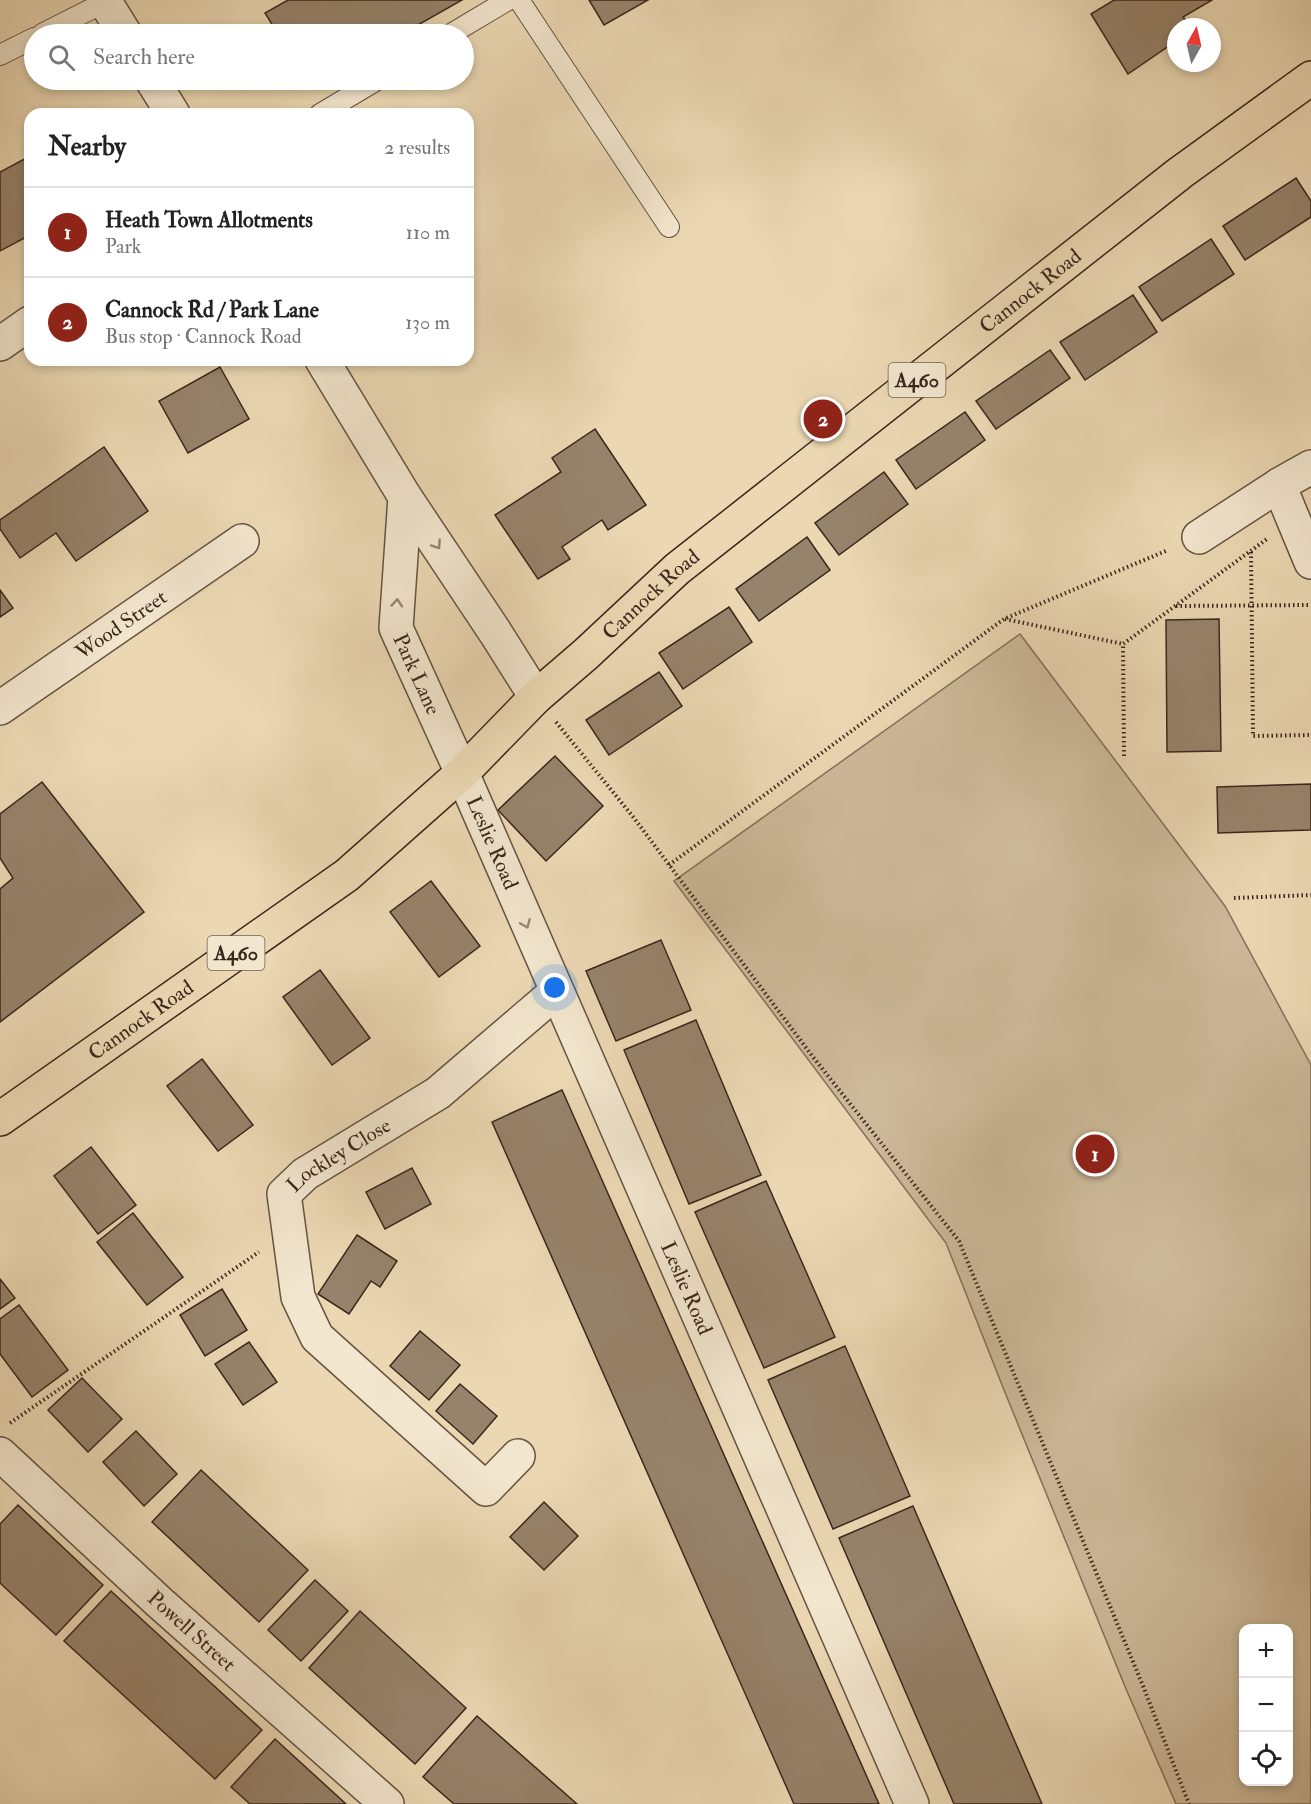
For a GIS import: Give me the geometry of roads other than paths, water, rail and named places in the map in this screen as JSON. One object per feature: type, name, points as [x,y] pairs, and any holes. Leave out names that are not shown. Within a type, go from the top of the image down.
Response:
[{"type":"highway","name":"Cannock Road","points":[[0,1119],[347,875],[462,773],[536,697],[677,569],[1180,172],[1311,78]]},
{"type":"street","points":[[105,1],[119,24]]},
{"type":"street","points":[[158,90],[169,108]]},
{"type":"street","points":[[0,344],[24,327]]},
{"type":"street","points":[[326,366],[405,496],[536,697]]},
{"type":"street","points":[[1199,537],[1311,467]]},
{"type":"street","points":[[1279,485],[1311,562]]},
{"type":"street","name":"Park Lane","points":[[405,496],[396,628],[462,773]]},
{"type":"street","name":"Wood Street","points":[[0,708],[242,541]]},
{"type":"street","name":"Leslie Road","points":[[462,773],[912,1804]]},
{"type":"street","name":"Lockley Close","points":[[518,1456],[486,1489],[317,1337],[298,1298],[284,1194],[305,1174],[438,1093],[556,992]]},
{"type":"street","name":"Powell Street","points":[[0,1454],[159,1602],[387,1804]]},
{"type":"lane","points":[[468,24],[508,0]]},
{"type":"lane","points":[[519,0],[669,227]]},
{"type":"lane","points":[[61,24],[105,1]]},
{"type":"lane","points":[[0,55],[24,43]]},
{"type":"lane","points":[[330,108],[360,90]]},
{"type":"place","name":"Cannock Rd / Park Lane","points":[[823,419]]},
{"type":"place","name":"Heath Town Allotments","points":[[1095,1154]]}]
